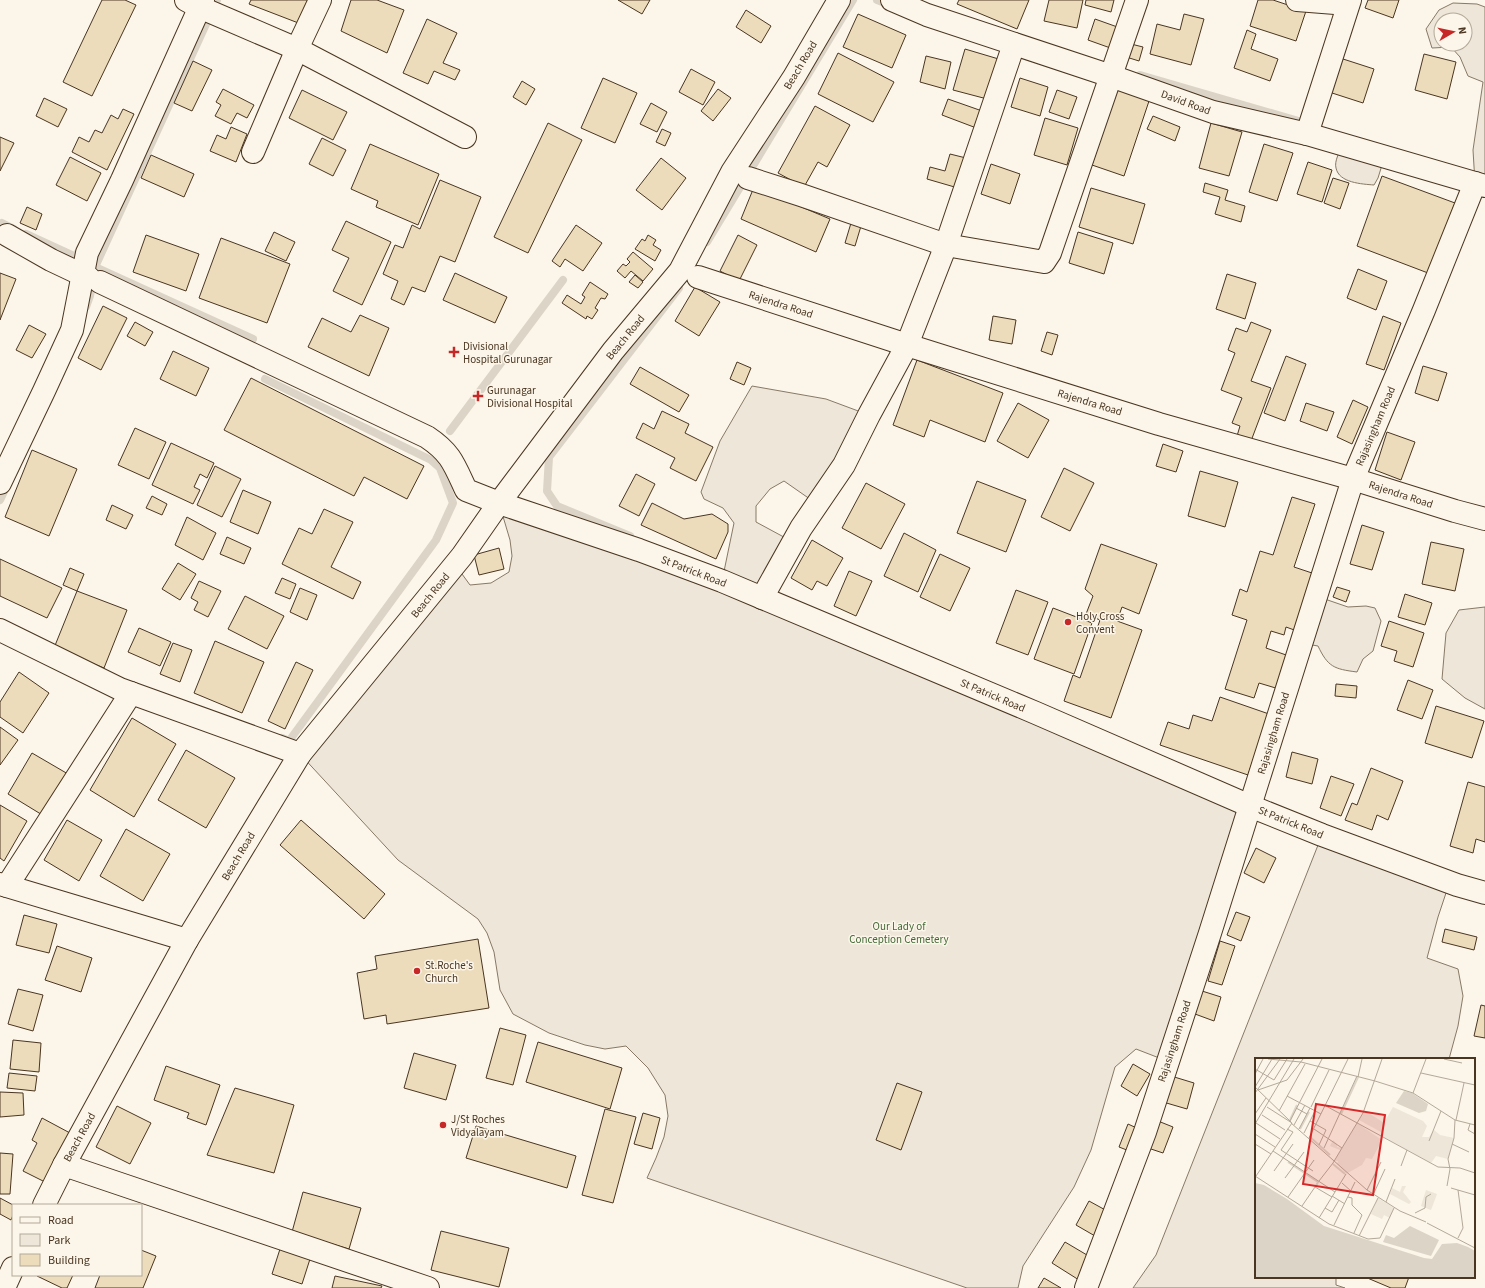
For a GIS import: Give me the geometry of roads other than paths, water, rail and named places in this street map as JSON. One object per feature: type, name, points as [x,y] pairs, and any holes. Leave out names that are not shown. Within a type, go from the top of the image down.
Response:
[{"type":"street","points":[[253,152],[297,49],[320,0]]},
{"type":"street","name":"Beach Road","points":[[44,1204],[64,1165],[187,940],[300,754],[462,556],[499,503],[613,351],[680,272],[732,172],[794,77],[839,0]]},
{"type":"street","name":"David Road","points":[[892,0],[927,15],[1111,76],[1213,112],[1307,134],[1480,185]]},
{"type":"street","points":[[748,178],[946,245],[1044,262],[1050,253],[1137,0]]},
{"type":"street","points":[[1297,0],[1349,2],[1307,134]]},
{"type":"street","points":[[0,483],[72,330],[90,278],[87,253],[122,180],[196,2],[297,49],[465,136]]},
{"type":"street","points":[[762,598],[801,528],[844,465],[869,415],[908,345],[946,245],[1014,44]]},
{"type":"street","name":"Rajasingham Road","points":[[1086,1288],[1145,1132],[1210,933],[1353,479],[1424,310],[1480,185]]},
{"type":"street","name":"St Patrick Road","points":[[7,235],[51,260],[427,437],[438,444],[450,456],[466,490],[722,581],[1036,713],[1250,806],[1322,835],[1485,893]]},
{"type":"street","name":"Rajendra Road","points":[[698,277],[1159,424],[1353,479],[1485,519]]},
{"type":"street","points":[[0,630],[113,686],[300,754]]},
{"type":"street","points":[[130,693],[3,885],[187,940]]},
{"type":"street","points":[[64,1165],[428,1288]]},
{"type":"street","points":[[4,1288],[12,1270]]},
{"type":"waterway","points":[[217,0],[95,267],[253,339]]},
{"type":"waterway","points":[[707,242],[853,0]]},
{"type":"waterway","points":[[877,0],[890,5]]},
{"type":"waterway","points":[[1140,75],[1302,122]]},
{"type":"waterway","points":[[0,226],[2,223],[14,229]]},
{"type":"waterway","points":[[26,234],[76,257],[80,248]]},
{"type":"waterway","points":[[86,307],[90,296],[93,279]]},
{"type":"waterway","points":[[450,431],[563,280]]},
{"type":"waterway","points":[[630,536],[557,506],[547,491],[549,457],[679,288]]},
{"type":"waterway","points":[[265,379],[431,460],[440,468],[453,503],[436,540],[289,741],[282,738]]},
{"type":"waterway","points":[[0,500],[8,483]]},
{"type":"place","name":"Divisional Hospital Gurunagar","points":[[454,352]]},
{"type":"place","name":"Gurunagar Divisional Hospital","points":[[478,396]]},
{"type":"place","name":"Holy Cross Convent","points":[[1068,622]]},
{"type":"place","name":"St.Roche's Church","points":[[417,971]]},
{"type":"place","name":"J/St Roches Vidyalayam","points":[[443,1125]]},
{"type":"park label","name":"Our Lady of Conception Cemetery","points":[[899,932]]}]
